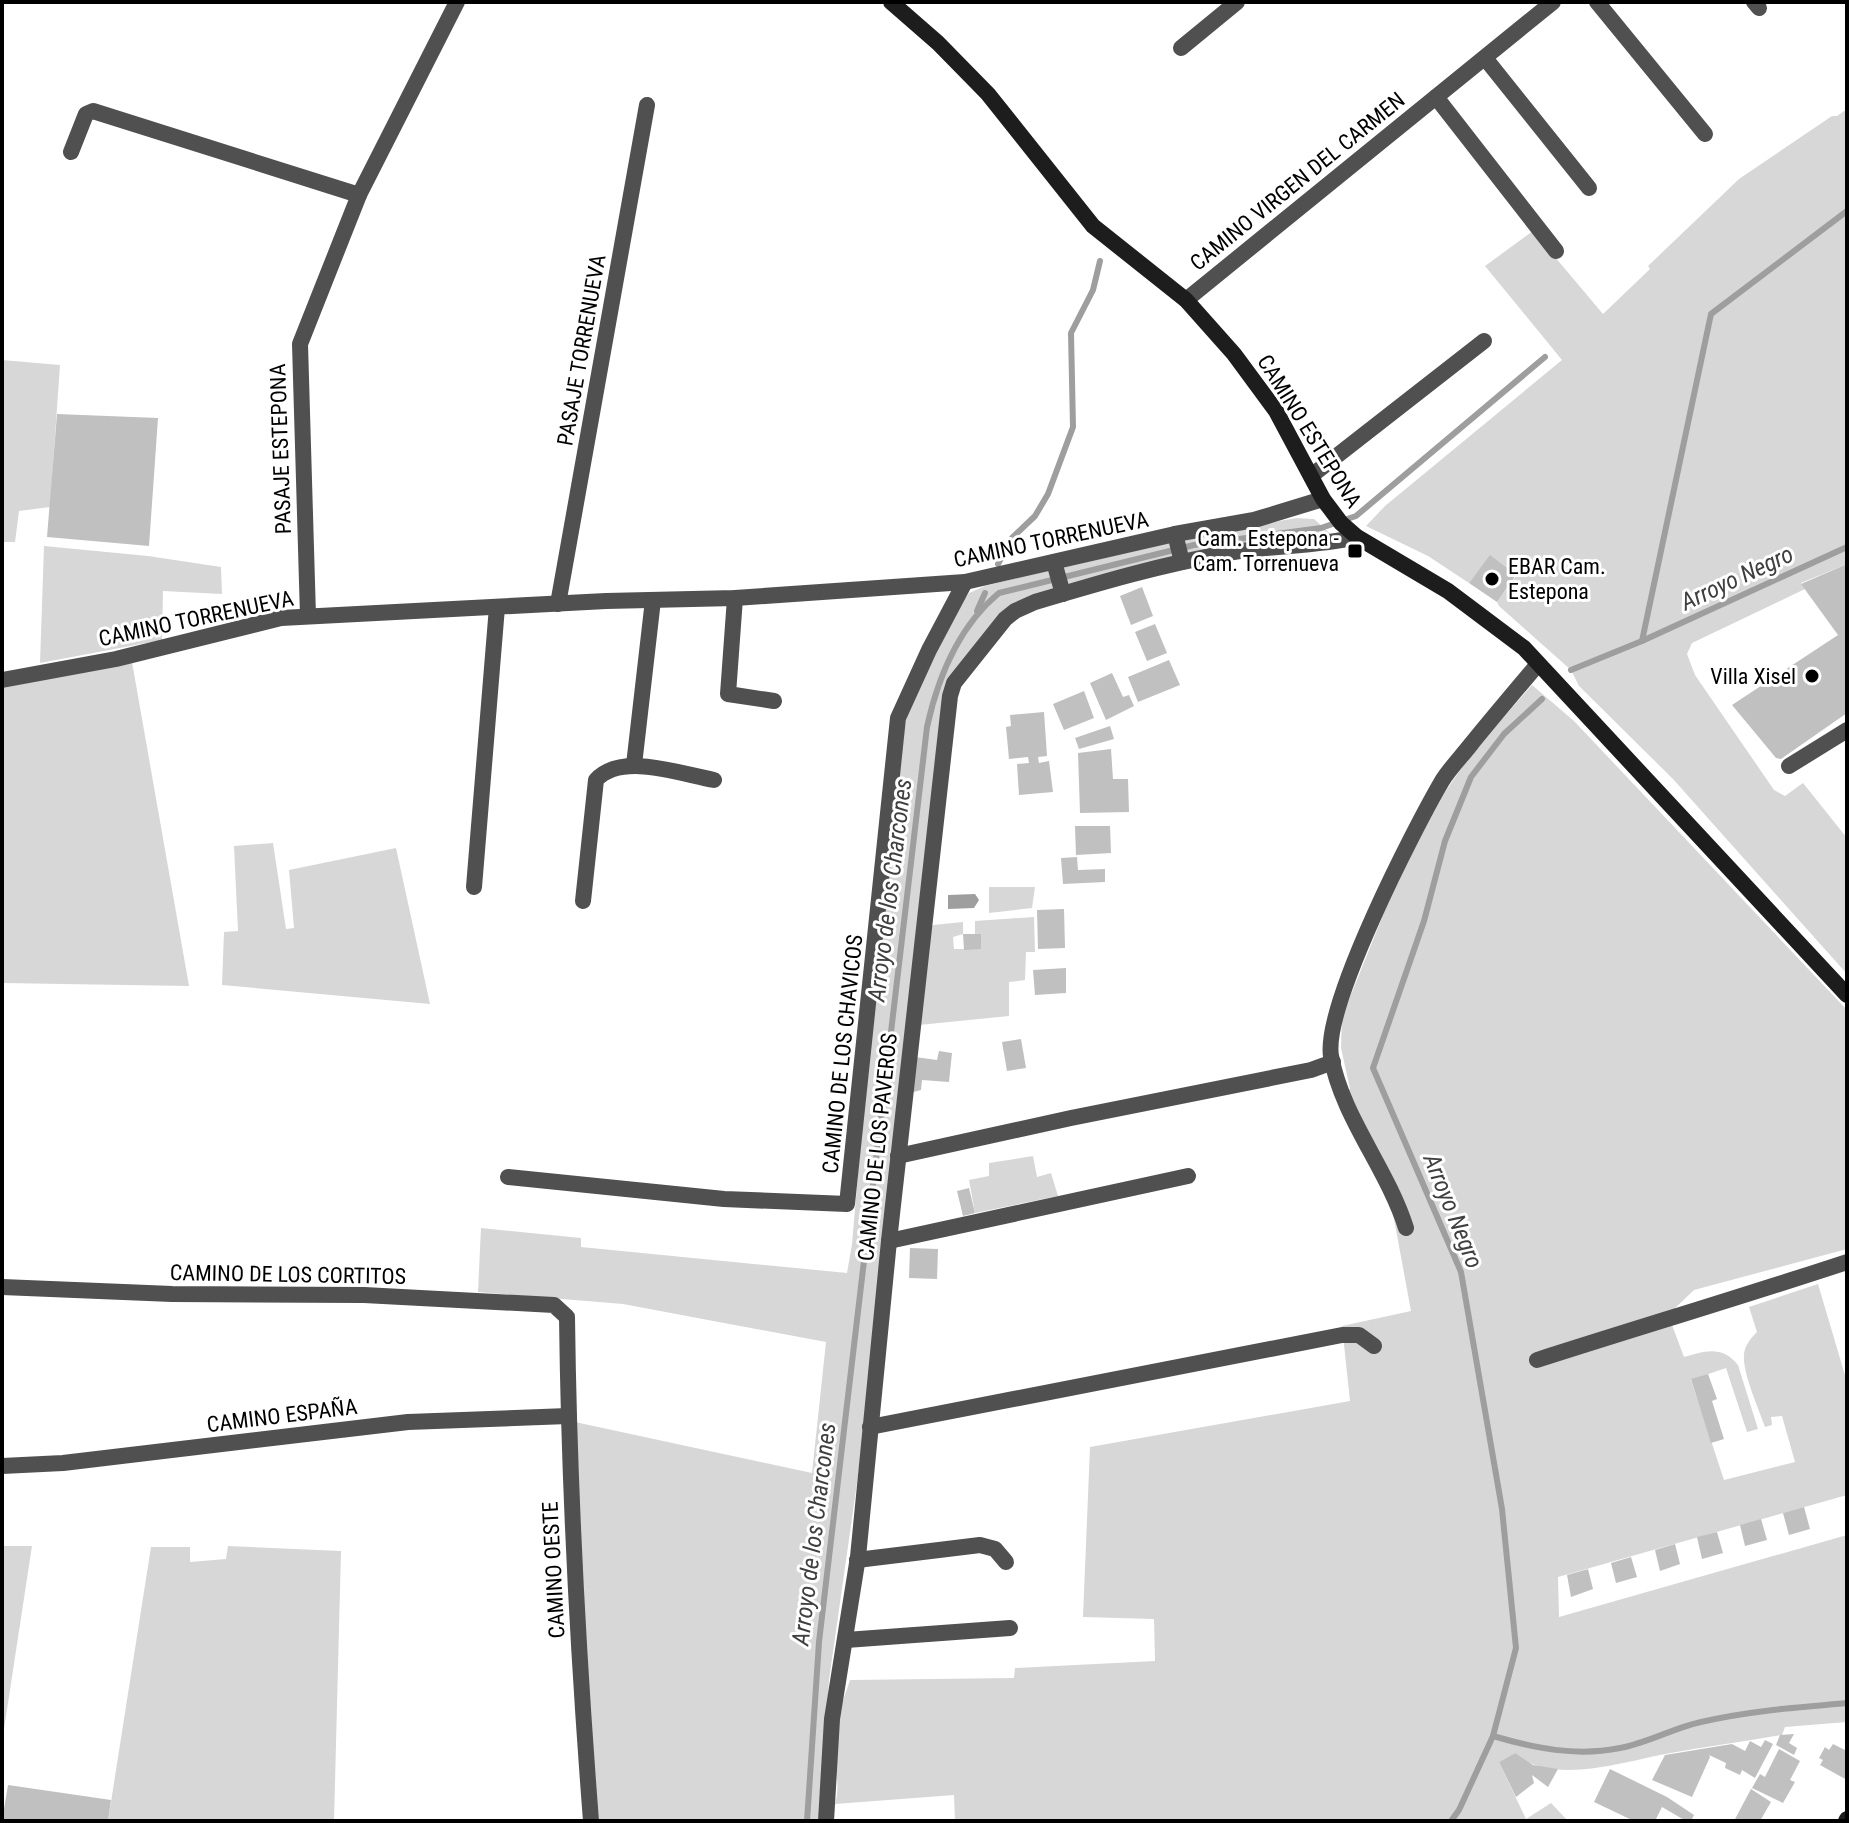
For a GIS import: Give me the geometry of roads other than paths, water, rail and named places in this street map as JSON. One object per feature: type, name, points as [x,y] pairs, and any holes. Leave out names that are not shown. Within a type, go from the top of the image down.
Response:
[{"type":"main road","name":"CAMINO ESTEPONA","points":[[891,2],[938,43],[988,94],[1093,226],[1186,300],[1234,354],[1276,411],[1334,514],[1354,534],[1448,591],[1524,648],[1847,995]]},
{"type":"street","name":"PASAJE ESTEPONA","points":[[308,616],[300,344],[359,195],[457,2]]},
{"type":"street","points":[[1181,48],[1237,2]]},
{"type":"street","name":"CAMINO VIRGEN DEL CARMEN","points":[[1186,300],[1553,2]]},
{"type":"street","points":[[1597,2],[1705,134]]},
{"type":"street","points":[[1485,58],[1589,188]]},
{"type":"street","name":"CAMINO VIRGEN DEL CARMEN","points":[[1436,97],[1556,251]]},
{"type":"street","name":"PASAJE TORRENUEVA","points":[[558,604],[647,105]]},
{"type":"street","points":[[71,152],[86,114],[93,111],[359,195]]},
{"type":"street","points":[[1311,476],[1484,341]]},
{"type":"street","name":"CAMINO TORRENUEVA","points":[[2,680],[116,659],[281,618],[735,598],[1059,578],[1179,548],[1323,499]]},
{"type":"street","name":"CAMINO DE LOS PAVEROS","points":[[826,1821],[832,1719],[857,1560],[898,1156],[952,689],[991,635],[1011,614],[1035,602],[1059,578],[1179,548],[1328,543],[1354,534]]},
{"type":"street","name":"CAMINO DE LOS CHAVICOS","points":[[508,1177],[724,1199],[847,1204],[898,718],[965,582]]},
{"type":"street","points":[[735,598],[728,694],[774,701]]},
{"type":"street","points":[[634,765],[653,600]]},
{"type":"street","points":[[474,887],[497,607]]},
{"type":"street","points":[[1406,1228],[1392,1189],[1338,1085],[1331,1043],[1342,997],[1378,910],[1443,779],[1538,664]]},
{"type":"street","points":[[1789,766],[1847,730]]},
{"type":"street","points":[[583,901],[596,780],[607,769],[634,765],[714,780]]},
{"type":"street","points":[[898,1156],[1311,1070],[1333,1062]]},
{"type":"street","points":[[889,1241],[1188,1176]]},
{"type":"street","points":[[1537,1360],[1847,1262]]},
{"type":"street","name":"CAMINO DE LOS CORTITOS","points":[[2,1287],[172,1294],[364,1295],[554,1305],[567,1317]]},
{"type":"street","name":"CAMINO OESTE","points":[[567,1317],[576,1624],[591,1821]]},
{"type":"street","points":[[870,1427],[1335,1336],[1359,1335],[1374,1346]]},
{"type":"street","name":"CAMINO ESPAÑA","points":[[2,1466],[63,1463],[408,1422],[568,1416]]},
{"type":"street","points":[[857,1560],[980,1545],[995,1549],[1006,1562]]},
{"type":"street","points":[[846,1640],[1010,1628]]},
{"type":"waterway","points":[[1571,670],[1642,641],[1711,314],[1847,211]]},
{"type":"waterway","points":[[998,564],[1012,538],[1035,516],[1048,494],[1073,427],[1071,333],[1093,290],[1100,261]]},
{"type":"waterway","name":"Arroyo de los Charcones","points":[[807,1821],[819,1642],[927,727],[937,690],[952,654],[972,621],[999,593],[1194,545],[1321,528],[1356,516],[1545,357]]},
{"type":"waterway","name":"Arroyo Negro","points":[[1642,641],[1847,547]]},
{"type":"waterway","points":[[977,611],[985,593]]},
{"type":"waterway","name":"Arroyo Negro","points":[[1451,1821],[1493,1736],[1516,1648],[1502,1509],[1461,1272],[1373,1068],[1424,921],[1445,841],[1471,777],[1504,734],[1542,699]]},
{"type":"waterway","points":[[1493,1736],[1555,1750],[1604,1751],[1719,1718],[1847,1703]]},
{"type":"place","name":"Cam. Estepona - Cam. Torrenueva","points":[[1355,551]]},
{"type":"place","name":"EBAR Cam. Estepona","points":[[1492,579]]},
{"type":"place","name":"Villa Xisel","points":[[1812,676]]}]
